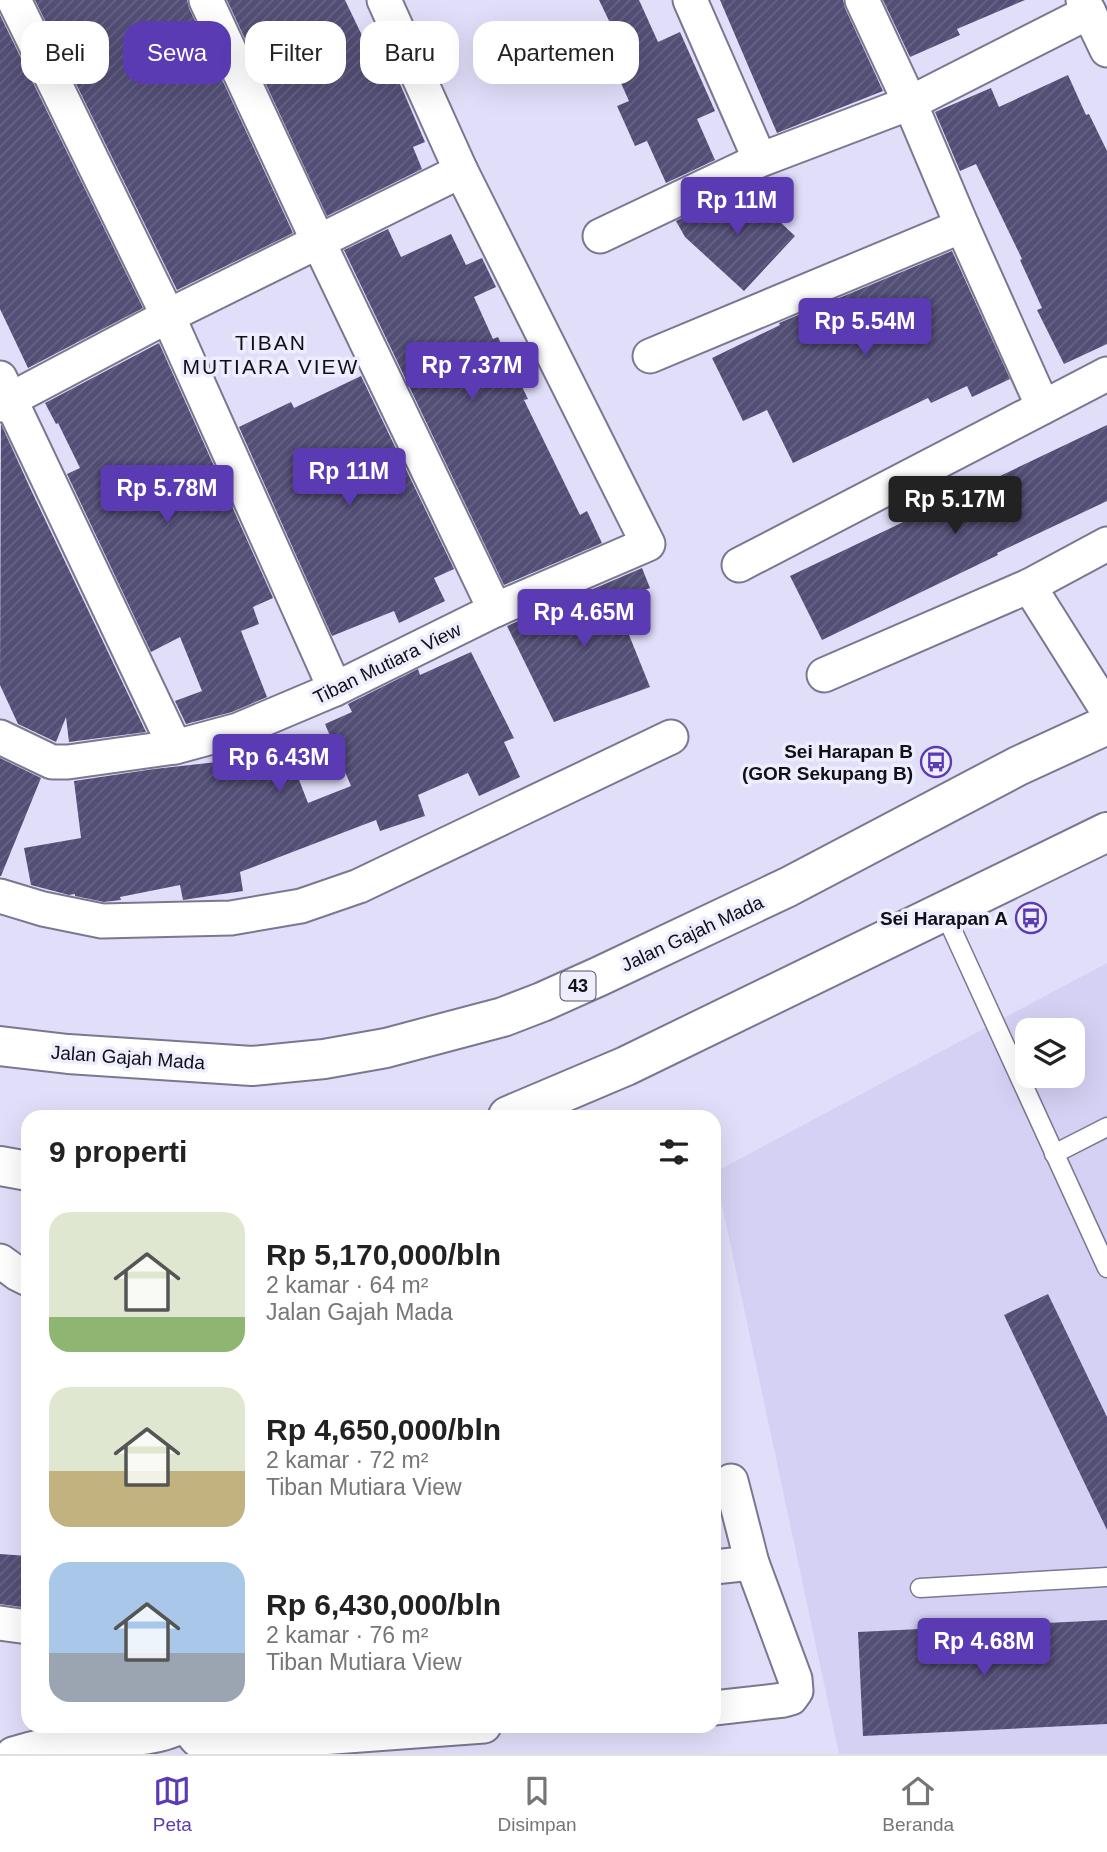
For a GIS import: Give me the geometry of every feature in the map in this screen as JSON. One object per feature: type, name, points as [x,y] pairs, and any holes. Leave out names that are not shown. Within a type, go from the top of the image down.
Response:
[{"type":"highway","name":"Jalan Gajah Mada","points":[[0,1046],[68,1054],[252,1066],[324,1059],[373,1050],[503,1017],[600,976],[788,887],[1018,766],[1107,725]]},
{"type":"highway","points":[[540,1109],[1107,832]]},
{"type":"highway","points":[[0,1166],[21,1170]]},
{"type":"street","points":[[14,0],[168,316],[335,690]]},
{"type":"street","points":[[206,0],[495,610]]},
{"type":"street","name":"Tiban Mutiara View","points":[[0,737],[51,762],[68,762],[175,747],[238,730],[335,690],[495,610],[648,544],[461,171],[384,0]]},
{"type":"street","points":[[690,0],[760,160]]},
{"type":"street","points":[[862,0],[911,103],[962,226],[1043,407]]},
{"type":"street","points":[[600,236],[760,160],[911,103],[1086,6],[1107,50]]},
{"type":"street","points":[[175,747],[3,394],[168,316],[461,171]]},
{"type":"street","points":[[650,356],[962,226]]},
{"type":"street","points":[[739,565],[1107,374]]},
{"type":"street","points":[[824,676],[1029,586],[1107,544]]},
{"type":"street","points":[[1029,586],[1107,710]]},
{"type":"street","points":[[0,896],[43,909],[102,921],[231,918],[301,906],[359,887],[671,737]]},
{"type":"street","points":[[0,1261],[21,1276]]},
{"type":"street","points":[[721,1707],[784,1700],[792,1698],[796,1691],[789,1660],[752,1563],[731,1481]]},
{"type":"street","points":[[721,1566],[752,1563]]},
{"type":"street","points":[[0,1623],[21,1626]]},
{"type":"street","points":[[13,1754],[35,1747],[80,1740],[156,1736],[166,1733]]},
{"type":"street","points":[[192,1733],[196,1741],[204,1745],[225,1745],[389,1733]]},
{"type":"lane","points":[[944,912],[1107,1268]]},
{"type":"lane","points":[[1054,1154],[1107,1127]]},
{"type":"lane","points":[[919,1588],[1107,1577]]},
{"type":"shaded area","points":[[1107,963],[1107,1754],[839,1754],[721,1200],[721,1169]]},
{"type":"building","points":[[35,0],[187,0],[195,21],[123,21],[123,84],[224,84],[293,233],[177,290],[76,84],[109,84],[109,21],[45,21]]},
{"type":"building","points":[[227,0],[345,0],[360,31],[360,84],[400,84],[425,142],[413,147],[422,169],[327,216],[266,84],[346,84],[346,21],[245,21],[245,39]]},
{"type":"building","points":[[599,0],[639,0],[658,42],[680,32],[715,111],[697,119],[715,160],[666,183],[647,141],[635,146],[617,106],[629,101],[621,84],[639,84],[639,21],[609,21]]},
{"type":"building","points":[[720,0],[843,0],[883,91],[777,133]]},
{"type":"building","points":[[883,0],[1025,0],[957,29],[960,35],[910,57]]},
{"type":"building","points":[[0,15],[21,58],[21,84],[34,84],[143,308],[28,368],[0,309]]},
{"type":"building","points":[[1068,75],[1086,115],[1089,114],[1107,151],[1107,344],[1064,364],[1037,310],[1042,308],[1020,260],[1022,259],[976,164],[960,171],[935,112],[991,88],[999,107]]},
{"type":"building","points":[[746,190],[795,236],[744,291],[685,237],[676,221],[731,195],[734,202]]},
{"type":"building","points":[[388,229],[401,257],[451,234],[466,265],[482,258],[496,287],[474,297],[493,339],[498,337],[528,399],[524,400],[580,515],[587,511],[602,543],[504,585],[344,250]]},
{"type":"building","points":[[952,251],[1010,379],[972,397],[967,386],[931,403],[928,398],[793,463],[767,410],[743,421],[712,358],[780,325],[779,323]]},
{"type":"building","points":[[159,343],[273,598],[253,607],[259,624],[241,631],[267,697],[232,712],[186,724],[175,701],[202,691],[180,637],[151,652],[67,474],[80,468],[45,403]]},
{"type":"building","points":[[361,376],[454,569],[434,578],[445,601],[399,623],[394,611],[332,636],[239,427],[291,402],[294,408]]},
{"type":"building","points":[[1,424],[146,732],[69,742],[66,717],[56,742],[18,724],[0,685]]},
{"type":"building","points":[[1107,425],[1107,501],[822,640],[790,576]]},
{"type":"building","points":[[642,568],[650,588],[621,599],[636,632],[629,635],[650,687],[554,722],[507,626]]},
{"type":"building","points":[[471,652],[514,738],[504,742],[520,777],[479,796],[468,773],[418,795],[425,816],[380,831],[376,820],[240,872],[243,891],[183,900],[180,885],[104,902],[31,885],[24,848],[81,838],[74,781],[289,754],[308,803],[351,786],[325,724],[352,712],[348,704],[418,669],[420,675]]},
{"type":"building","points":[[0,758],[41,778],[1,876],[0,876]]},
{"type":"building","points":[[1048,1294],[1107,1417],[1107,1530],[1004,1315]]},
{"type":"building","points":[[0,1554],[21,1556],[21,1607],[0,1604]]},
{"type":"building","points":[[1107,1620],[1107,1724],[863,1736],[858,1632]]},
{"type":"place","name":"Sei Harapan B (GOR Sekupang B)","points":[[936,762]]},
{"type":"place","name":"Sei Harapan A","points":[[1031,918]]},
{"type":"district","name":"TIBAN MUTIARA VIEW","points":[[271,355]]}]
